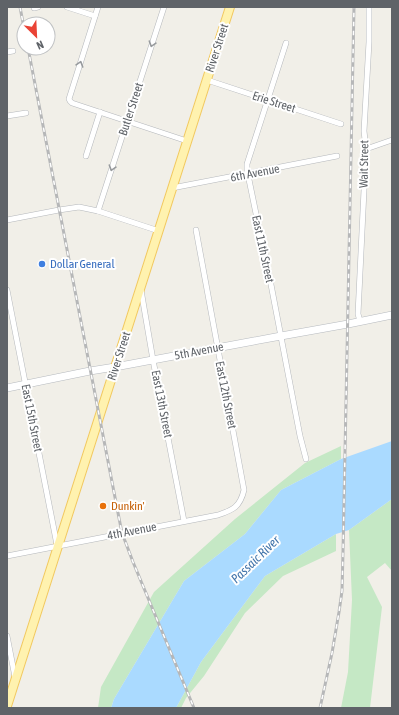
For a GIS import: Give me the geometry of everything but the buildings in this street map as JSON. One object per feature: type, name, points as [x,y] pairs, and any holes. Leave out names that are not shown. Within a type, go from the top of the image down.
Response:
[{"type":"main road","name":"River Street","points":[[7,706],[230,7]]},
{"type":"main road","name":"5th Avenue","points":[[7,388],[90,371],[392,315]]},
{"type":"street","points":[[67,7],[95,16]]},
{"type":"street","points":[[98,7],[69,99],[70,101],[72,103],[187,141]]},
{"type":"street","name":"Butler Street","points":[[98,211],[164,7]]},
{"type":"street","name":"Wait Street","points":[[360,321],[358,314],[366,150],[364,131],[369,42],[369,7]]},
{"type":"street","name":"East 11th Street","points":[[286,43],[247,164],[247,170],[264,248],[300,436],[306,459]]},
{"type":"street","name":"Erie Street","points":[[207,80],[341,124]]},
{"type":"street","points":[[86,156],[100,112]]},
{"type":"street","points":[[7,116],[26,113]]},
{"type":"street","points":[[366,150],[392,140]]},
{"type":"street","name":"6th Avenue","points":[[172,188],[337,156]]},
{"type":"street","points":[[7,220],[79,207],[98,211],[159,231]]},
{"type":"street","name":"East 12th Street","points":[[196,230],[244,490]]},
{"type":"street","name":"East 13th Street","points":[[141,287],[153,360],[184,521]]},
{"type":"street","name":"East 15th Street","points":[[7,290],[58,546]]},
{"type":"street","name":"4th Avenue","points":[[7,556],[218,515],[230,511],[235,507],[243,496],[244,490]]},
{"type":"street","points":[[7,636],[15,680]]},
{"type":"green space","points":[[341,446],[341,459],[281,490],[245,534],[184,581],[114,699],[111,708],[98,708],[101,687],[154,592],[235,519],[305,463]]},
{"type":"green space","points":[[392,499],[392,571],[385,563],[367,577],[382,607],[370,708],[341,708],[348,672],[352,600],[349,530]]},
{"type":"green space","points":[[336,534],[336,551],[283,576],[245,613],[204,676],[186,698],[181,708],[176,708],[201,662],[265,576]]},
{"type":"water","name":"Passaic River","points":[[392,441],[392,499],[349,530],[336,534],[265,576],[201,662],[176,708],[111,708],[114,699],[184,581],[245,534],[281,490],[341,459]]},
{"type":"railway","points":[[20,7],[22,16]]},
{"type":"railway","points":[[320,708],[332,653],[342,591],[354,7]]},
{"type":"railway","points":[[30,56],[122,533],[194,708]]},
{"type":"place","name":"Dollar General","points":[[42,264]]},
{"type":"place","name":"Dunkin'","points":[[103,506]]}]
